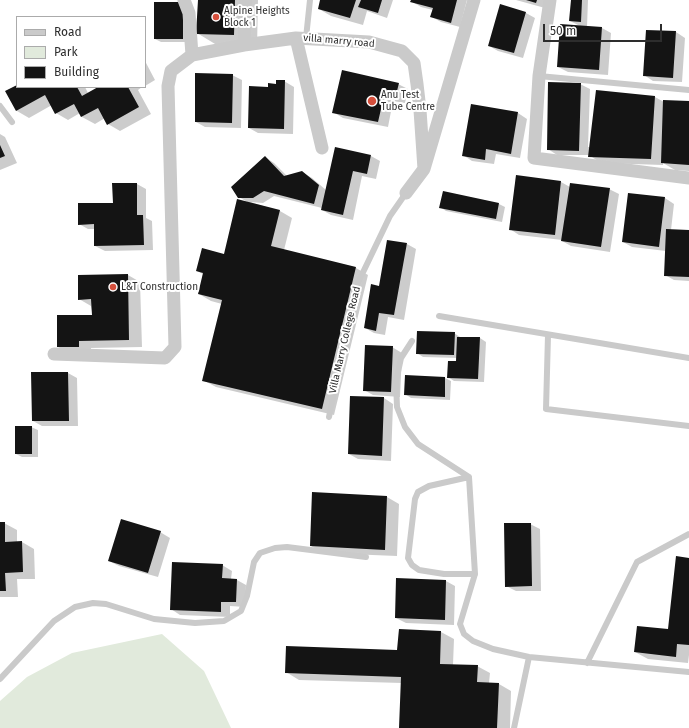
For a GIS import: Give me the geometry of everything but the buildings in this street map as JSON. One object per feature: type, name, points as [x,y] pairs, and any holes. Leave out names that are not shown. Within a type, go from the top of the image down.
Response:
[{"type":"street","points":[[54,354],[165,358],[175,347],[168,86],[171,71],[192,55],[189,13],[184,0]]},
{"type":"street","points":[[244,44],[246,0]]},
{"type":"street","name":"Villa Marry College Road","points":[[406,193],[424,169],[474,0]]},
{"type":"street","points":[[550,0],[539,76],[534,158],[689,178]]},
{"type":"street","points":[[301,38],[322,148]]},
{"type":"street","name":"villa marry road","points":[[192,55],[244,44],[301,38],[369,42],[402,51],[414,64],[424,169]]},
{"type":"lane","points":[[301,38],[310,0]]},
{"type":"lane","points":[[539,76],[689,90]]},
{"type":"lane","points":[[0,106],[12,122]]},
{"type":"lane","name":"Villa Marry College Road","points":[[329,417],[355,289],[390,216],[406,193]]},
{"type":"lane","points":[[439,316],[689,358]]},
{"type":"lane","points":[[548,334],[546,409],[689,426]]},
{"type":"lane","points":[[412,341],[401,358],[396,381],[397,407],[405,428],[418,444],[469,477]]},
{"type":"lane","points":[[469,477],[429,486],[418,492],[415,499],[408,558],[412,566],[419,570],[444,574],[475,574]]},
{"type":"lane","points":[[469,477],[475,574],[460,624],[464,634],[473,641],[493,649],[529,657],[689,672]]},
{"type":"lane","points":[[587,663],[637,562],[689,534]]},
{"type":"lane","points":[[0,680],[54,621],[75,607],[93,603],[106,604],[154,619],[195,623],[224,621],[241,611],[247,596],[254,562],[260,553],[287,546],[366,556]]},
{"type":"lane","points":[[514,728],[529,657]]},
{"type":"green space","points":[[162,634],[204,671],[231,728],[0,728],[0,701],[27,677],[72,653]]},
{"type":"place","name":"Alpine Heights Block 1","points":[[216,17]]},
{"type":"place","name":"Anu Test Tube Centre","points":[[372,101]]},
{"type":"place","name":"L&T Construction","points":[[113,287]]}]
